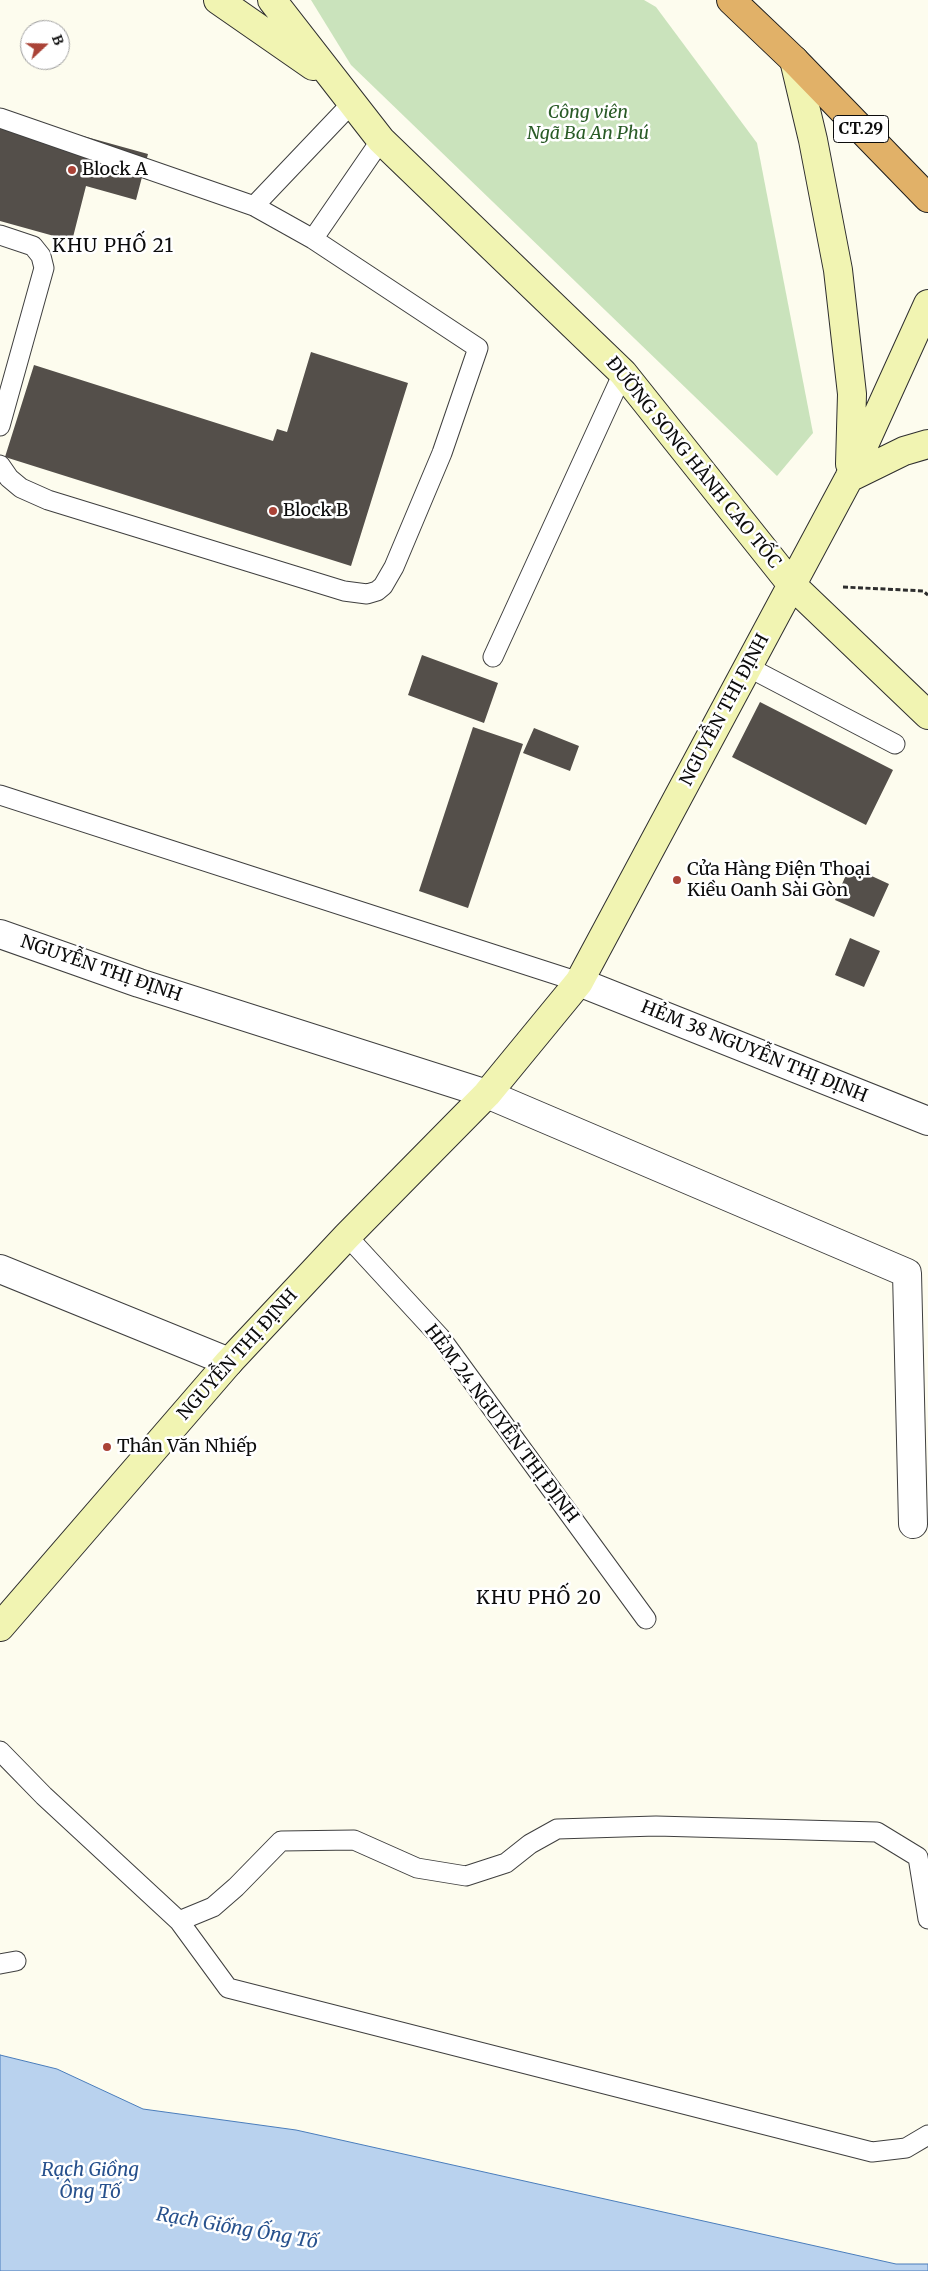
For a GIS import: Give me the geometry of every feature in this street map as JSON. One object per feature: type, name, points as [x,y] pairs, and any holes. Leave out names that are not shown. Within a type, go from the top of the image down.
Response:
[{"type":"highway","points":[[731,0],[794,60]]},
{"type":"highway","name":"CT.29","points":[[753,0],[771,31],[794,60],[928,198]]},
{"type":"main road","name":"ĐƯỜNG SONG HÀNH CAO TỐC","points":[[218,0],[335,81]]},
{"type":"main road","name":"ĐƯỜNG SONG HÀNH CAO TỐC","points":[[272,0],[381,140],[623,373],[792,585],[928,715]]},
{"type":"main road","points":[[794,60],[813,140],[838,270],[852,394],[849,478],[904,451],[928,444]]},
{"type":"main road","name":"NGUYỄN THỊ ĐỊNH","points":[[0,1626],[229,1362],[346,1236],[487,1094],[579,982],[849,478],[928,304]]},
{"type":"street","name":"NGUYỄN THỊ ĐỊNH","points":[[0,934],[139,983],[487,1094]]},
{"type":"street","name":"HẺM 38 NGUYỄN THỊ ĐỊNH","points":[[579,982],[928,1121]]},
{"type":"street","points":[[487,1094],[906,1273],[913,1524]]},
{"type":"street","points":[[0,1268],[229,1362]]},
{"type":"lane","points":[[254,206],[352,103]]},
{"type":"lane","points":[[0,118],[254,206],[313,239],[478,348],[438,462],[394,567],[383,586],[377,591],[367,594],[344,591],[48,500],[21,488],[8,478],[0,465]]},
{"type":"lane","points":[[313,239],[381,140]]},
{"type":"lane","points":[[0,235],[33,246],[41,256],[44,268],[0,426]]},
{"type":"lane","points":[[493,657],[623,373]]},
{"type":"lane","points":[[748,667],[895,744]]},
{"type":"lane","points":[[0,795],[579,982]]},
{"type":"lane","name":"HẺM 24 NGUYỄN THỊ ĐỊNH","points":[[346,1236],[440,1337],[646,1619]]},
{"type":"lane","points":[[0,1751],[44,1796],[179,1920],[228,1988],[872,2152],[906,2148],[928,2135]]},
{"type":"lane","points":[[179,1920],[213,1907],[281,1841],[354,1840],[417,1868],[466,1876],[506,1863],[530,1844],[557,1829],[656,1826],[877,1832],[918,1857],[928,1918]]},
{"type":"path","points":[[792,585],[923,591],[928,595]]},
{"type":"green space","name":"Công viên Ngã Ba An Phú","points":[[311,0],[644,0],[656,7],[757,143],[813,433],[777,476],[351,65]]},
{"type":"water","name":"Rạch Giồng Ông Tố","points":[[0,2055],[57,2069],[143,2109],[296,2130],[896,2264],[928,2264],[928,2271],[0,2271]]},
{"type":"building","name":"Block A","points":[[0,113],[148,154],[136,200],[86,186],[72,241],[0,221]]},
{"type":"building","name":"Block B","points":[[311,352],[408,383],[351,566],[5,457],[34,365],[273,441],[277,429],[287,432]]},
{"type":"building","points":[[422,655],[498,683],[484,723],[408,695]]},
{"type":"building","points":[[760,702],[893,770],[866,825],[732,757]]},
{"type":"building","points":[[473,727],[523,744],[468,908],[419,891]]},
{"type":"building","points":[[534,728],[579,746],[570,771],[523,753]]},
{"type":"building","points":[[850,866],[889,884],[874,917],[835,900]]},
{"type":"building","points":[[850,938],[880,951],[864,987],[835,975]]},
{"type":"place","name":"Block A","points":[[72,170]]},
{"type":"place","name":"Block B","points":[[273,511]]},
{"type":"place","name":"Cửa Hàng Điện Thoại Kiều Oanh Sài Gòn","points":[[677,880]]},
{"type":"place","name":"Thân Văn Nhiếp","points":[[107,1447]]},
{"type":"district","name":"KHU PHỐ 21","points":[[113,247]]},
{"type":"district","name":"KHU PHỐ 20","points":[[539,1599]]},
{"type":"water label","name":"Rạch Giống Ống Tố","points":[[237,2229]]}]
